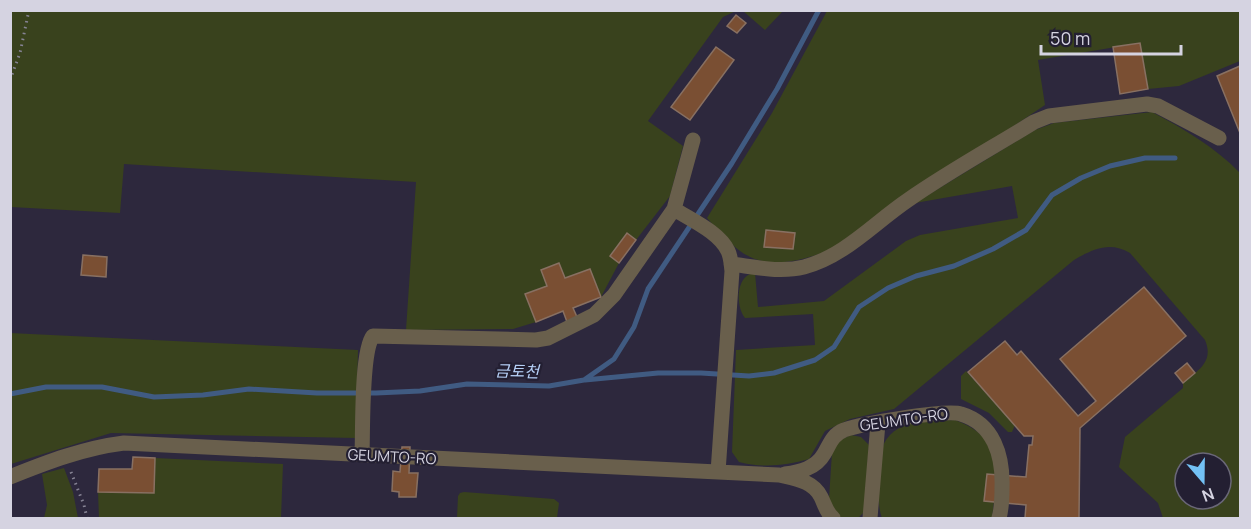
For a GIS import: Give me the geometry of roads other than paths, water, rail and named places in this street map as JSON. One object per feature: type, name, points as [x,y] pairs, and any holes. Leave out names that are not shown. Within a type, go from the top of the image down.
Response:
[{"type":"street","points":[[731,264],[781,270],[801,268],[821,262],[840,252],[908,200],[1034,122],[1049,116],[1147,104],[1158,106],[1219,138]]},
{"type":"street","points":[[362,448],[366,363],[368,346],[373,336],[536,340],[548,338],[594,315],[614,295],[680,213],[693,140]]},
{"type":"street","points":[[680,213],[722,242],[728,250],[731,264],[718,472]]},
{"type":"street","name":"GEUMTO-RO","points":[[779,475],[810,468],[821,458],[830,441],[843,431],[878,423],[952,412],[968,417],[984,427],[996,444],[1003,466],[999,519]]},
{"type":"street","points":[[870,519],[878,423]]},
{"type":"street","name":"GEUMTO-RO","points":[[10,477],[65,457],[124,443],[362,448],[779,475],[810,484],[820,495],[825,509],[833,519]]},
{"type":"waterway","name":"금토천","points":[[10,394],[46,387],[102,387],[154,397],[203,395],[249,389],[317,393],[376,393],[420,391],[467,384],[549,386],[584,380],[614,359],[634,327],[648,289],[732,163],[777,89],[819,10]]},
{"type":"waterway","points":[[585,380],[658,373],[749,376],[774,373],[815,360],[834,347],[859,307],[888,288],[916,276],[954,266],[993,249],[1026,230],[1052,195],[1081,178],[1110,166],[1145,158],[1175,158]]}]
